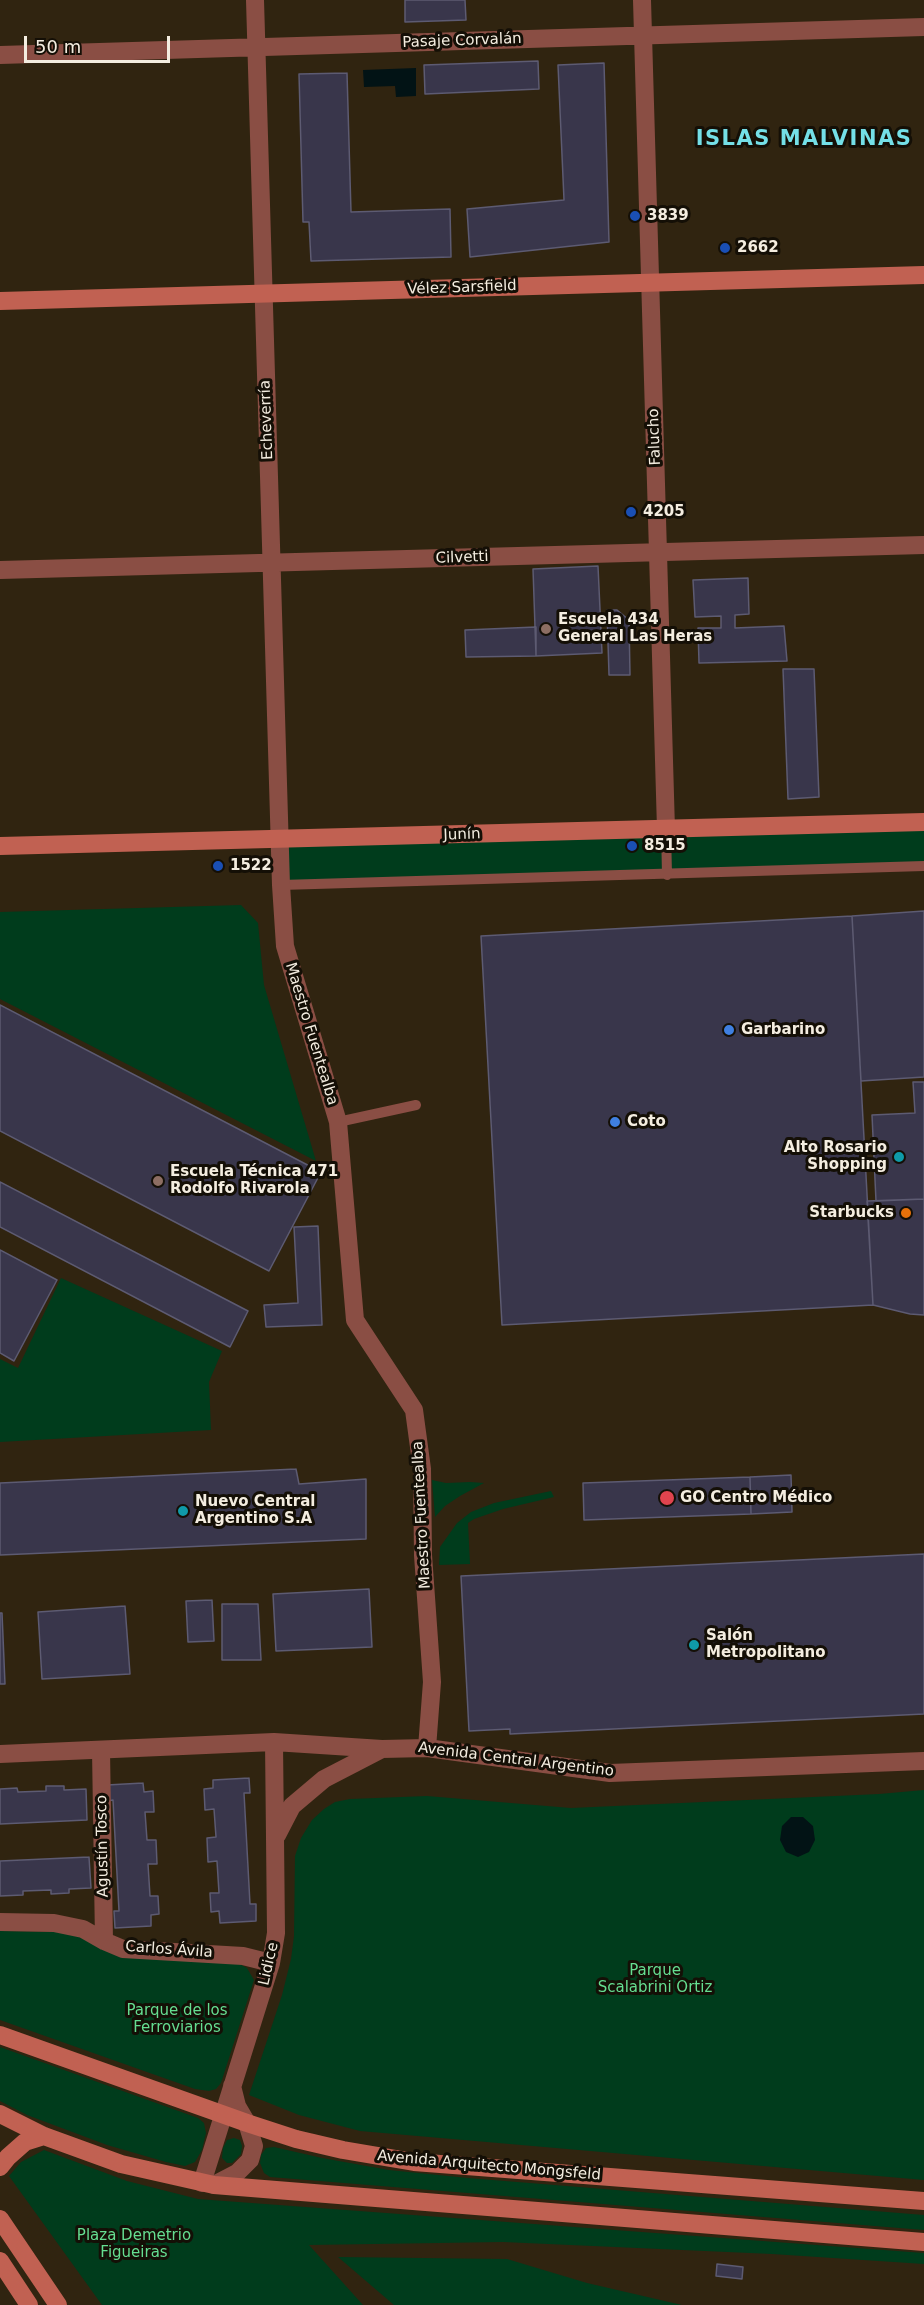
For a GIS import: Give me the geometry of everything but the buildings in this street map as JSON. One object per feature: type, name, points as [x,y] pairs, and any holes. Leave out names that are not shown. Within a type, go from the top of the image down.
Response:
[{"type":"main road","name":"Vélez Sarsfield","points":[[0,301],[924,275]]},
{"type":"main road","name":"Junín","points":[[0,846],[924,822]]},
{"type":"main road","name":"Avenida Arquitecto Mongsfeld","points":[[0,2035],[247,2123],[296,2139],[343,2150],[414,2162],[924,2201]]},
{"type":"main road","points":[[0,2114],[44,2136],[121,2164],[208,2184],[924,2242]]},
{"type":"main road","points":[[0,2167],[25,2142],[44,2136]]},
{"type":"main road","points":[[0,2219],[58,2305]]},
{"type":"main road","points":[[0,2261],[29,2305]]},
{"type":"street","name":"Echeverría","points":[[255,0],[280,840]]},
{"type":"street","name":"Falucho","points":[[642,0],[666,829]]},
{"type":"street","name":"Pasaje Corvalán","points":[[0,55],[924,27]]},
{"type":"street","name":"Cilvetti","points":[[0,570],[924,545]]},
{"type":"street","name":"Maestro Fuentealba","points":[[280,840],[285,946],[338,1122],[355,1320],[414,1410],[422,1469],[423,1555],[432,1682],[427,1748]]},
{"type":"street","name":"Avenida Central Argentino","points":[[0,1754],[274,1742],[382,1749],[427,1748],[610,1773],[924,1761]]},
{"type":"street","name":"Lidice","points":[[208,2184],[224,2114],[271,1963],[276,1933],[274,1742]]},
{"type":"street","name":"Lidice","points":[[276,1837],[292,1806],[324,1779],[382,1749]]},
{"type":"street","name":"Agustín Tosco","points":[[101,1750],[104,1941]]},
{"type":"street","name":"Carlos Ávila","points":[[0,1922],[54,1923],[84,1929],[123,1949],[243,1956],[271,1963]]},
{"type":"street","points":[[208,2184],[237,2173],[250,2160],[254,2146],[247,2123],[237,2106],[232,2086]]},
{"type":"lane","name":"Falucho","points":[[666,829],[667,875]]},
{"type":"lane","points":[[281,885],[924,866]]},
{"type":"lane","points":[[338,1122],[416,1105]]},
{"type":"green space","points":[[924,822],[924,866],[281,885],[280,840]]},
{"type":"green space","points":[[241,905],[258,923],[264,985],[316,1161],[0,999],[0,912]]},
{"type":"green space","points":[[61,1278],[222,1351],[209,1382],[211,1430],[0,1442],[0,1359],[18,1368]]},
{"type":"green space","points":[[432,1480],[446,1483],[484,1483],[445,1506],[435,1517]]},
{"type":"green space","points":[[551,1491],[554,1497],[503,1509],[474,1519],[468,1523],[470,1564],[439,1565],[440,1547],[457,1523],[471,1512],[494,1503]]},
{"type":"green space","name":"Parque Scalabrini Ortiz","points":[[924,1790],[924,2180],[360,2131],[299,2115],[249,2095],[282,1995],[291,1959],[294,1936],[295,1856],[301,1838],[312,1820],[335,1802],[350,1799],[427,1796],[571,1808]]},
{"type":"green space","name":"Parque de los Ferroviarios","points":[[0,1931],[65,1932],[238,1963],[247,1968],[254,1980],[221,2083],[216,2089],[209,2091],[195,2089],[0,2020]]},
{"type":"green space","points":[[0,2047],[198,2118],[204,2123],[206,2133],[202,2150],[195,2162],[185,2166],[107,2145],[27,2115],[0,2101]]},
{"type":"green space","points":[[234,2138],[240,2140],[241,2154],[232,2163],[227,2163],[222,2158],[223,2148],[227,2140]]},
{"type":"green space","points":[[274,2147],[389,2170],[924,2215],[924,2230],[270,2177],[264,2173],[260,2163],[261,2155],[266,2148]]},
{"type":"green space","name":"Plaza Demetrio Figueiras","points":[[44,2150],[127,2181],[198,2199],[924,2253],[924,2264],[772,2254],[503,2242],[309,2245],[363,2305],[102,2305],[9,2176],[21,2162]]},
{"type":"green space","points":[[338,2257],[507,2259],[587,2283],[682,2305],[394,2305]]},
{"type":"shaded area","points":[[416,68],[416,96],[396,97],[395,86],[364,87],[363,70]]},
{"type":"shaded area","points":[[791,1817],[803,1817],[813,1826],[815,1840],[809,1852],[798,1857],[786,1852],[780,1840],[782,1826]]},
{"type":"place","name":"3839","points":[[635,216]]},
{"type":"place","name":"2662","points":[[725,248]]},
{"type":"place","name":"4205","points":[[631,512]]},
{"type":"place","name":"Escuela 434 General Las Heras","points":[[546,629]]},
{"type":"place","name":"8515","points":[[632,846]]},
{"type":"place","name":"1522","points":[[218,866]]},
{"type":"place","name":"Garbarino","points":[[729,1030]]},
{"type":"place","name":"Coto","points":[[615,1122]]},
{"type":"place","name":"Alto Rosario Shopping","points":[[899,1157]]},
{"type":"place","name":"Escuela Técnica 471 Rodolfo Rivarola","points":[[158,1181]]},
{"type":"place","name":"Starbucks","points":[[906,1213]]},
{"type":"place","name":"GO Centro Médico","points":[[667,1498]]},
{"type":"place","name":"Nuevo Central Argentino S.A","points":[[183,1511]]},
{"type":"place","name":"Salón Metropolitano","points":[[694,1645]]},
{"type":"district","name":"ISLAS MALVINAS","points":[[804,140]]}]
